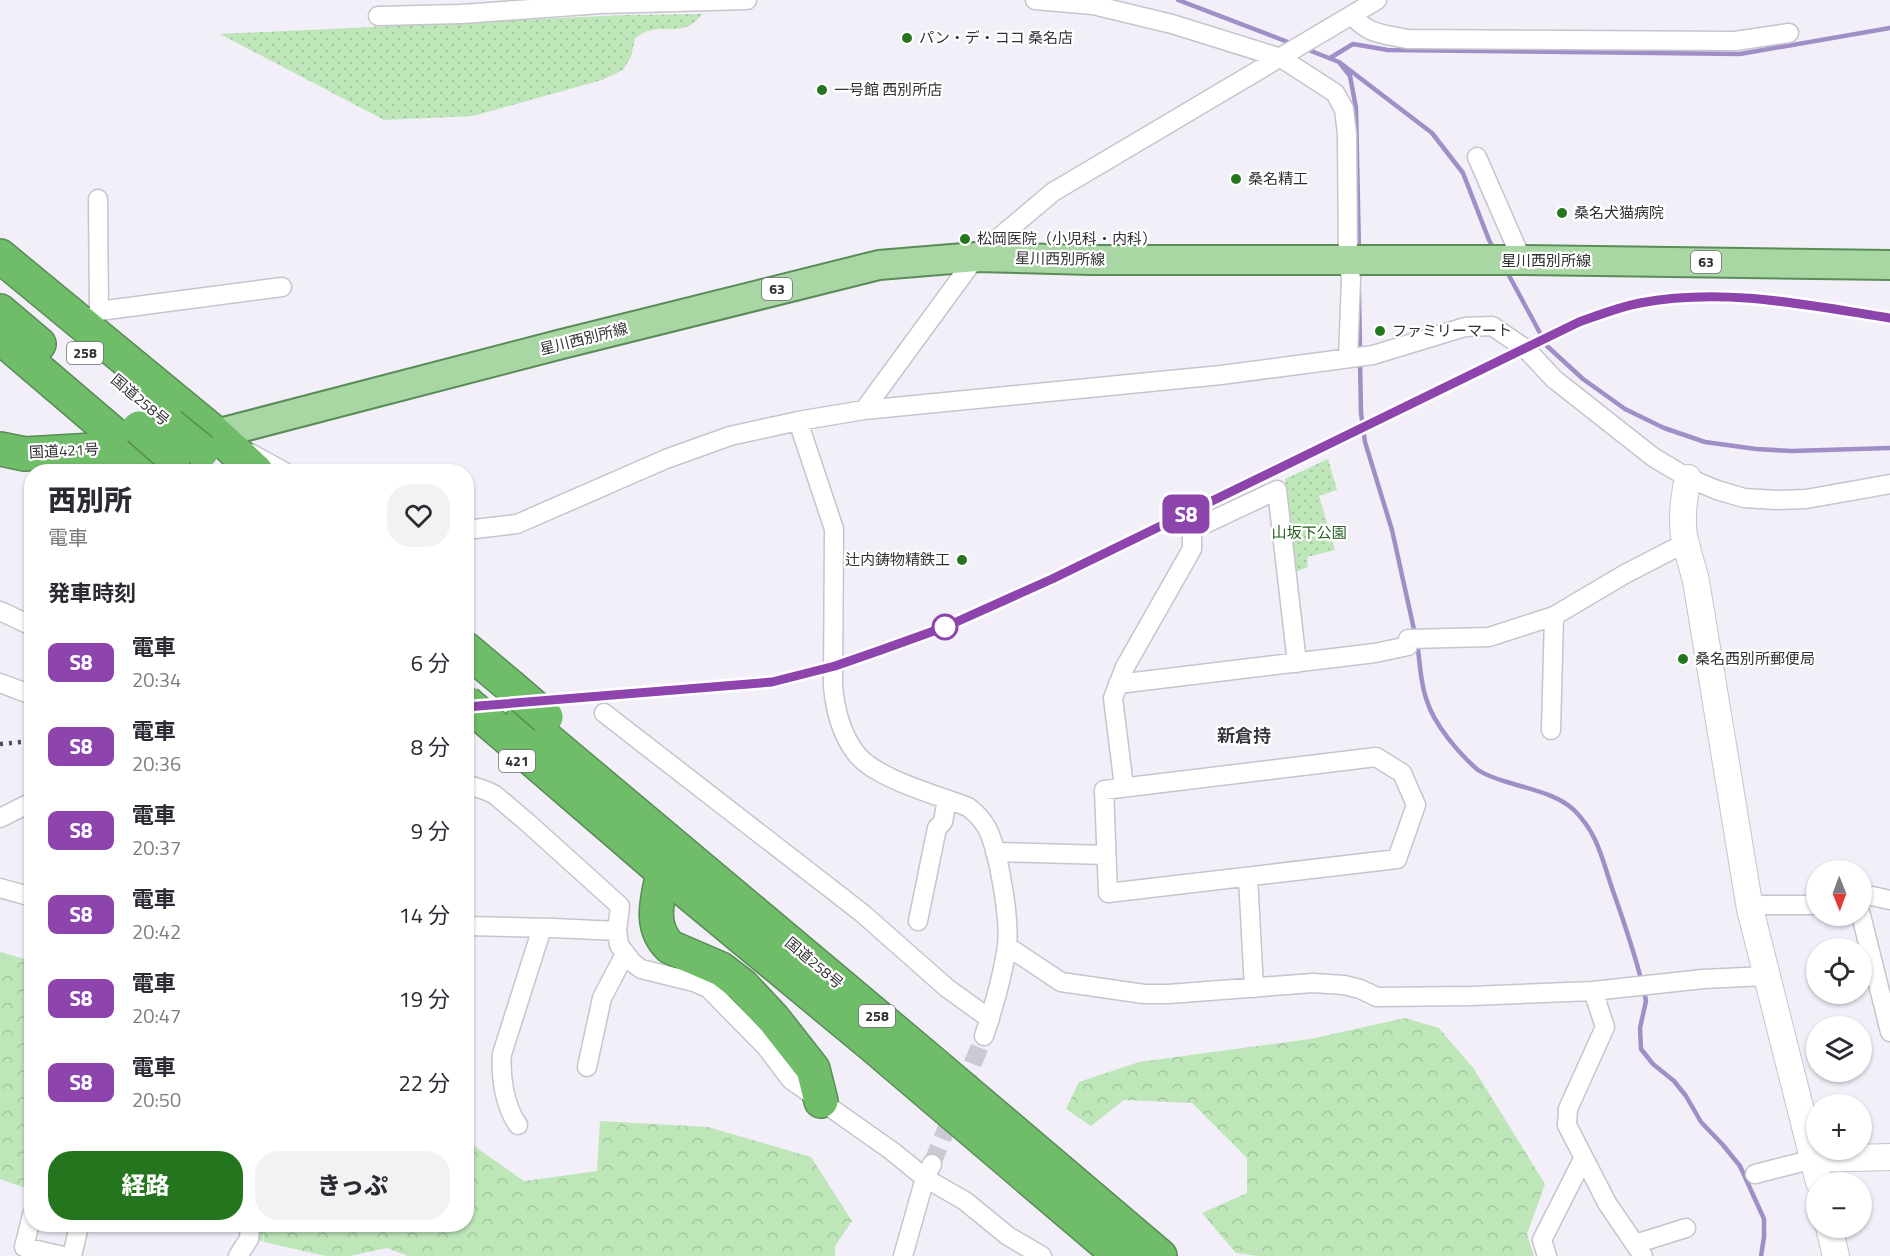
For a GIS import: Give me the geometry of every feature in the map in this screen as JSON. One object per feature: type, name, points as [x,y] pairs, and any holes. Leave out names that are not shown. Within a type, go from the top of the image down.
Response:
[{"type":"highway","points":[[0,256],[92,319],[194,459]]},
{"type":"highway","name":"国道258号","points":[[0,282],[146,434]]},
{"type":"highway","name":"国道258号","points":[[0,311],[146,434],[194,459]]},
{"type":"highway","points":[[0,337],[104,425],[146,434],[194,459],[220,464]]},
{"type":"highway","name":"国道421号","points":[[8,456],[146,434],[194,459]]},
{"type":"highway","points":[[474,676],[481,700]]},
{"type":"highway","name":"国道258号","points":[[481,700],[534,718],[581,785],[663,872],[873,1045],[1120,1256]]},
{"type":"highway","name":"国道258号","points":[[481,700],[581,785],[1160,1256]]},
{"type":"highway","points":[[663,872],[655,916],[664,942],[670,947],[721,969],[742,985],[773,1018],[813,1069],[821,1101]]},
{"type":"main road","name":"星川西別所線","points":[[194,459],[562,344],[879,265],[976,257],[1091,260],[1478,262],[1522,260],[1890,265]]},
{"type":"street","points":[[378,16],[461,14],[601,4],[747,0]]},
{"type":"street","points":[[1035,0],[1104,8],[1172,24],[1281,58],[1335,93],[1344,110],[1357,261],[1351,279],[1349,358]]},
{"type":"street","points":[[864,411],[976,257],[1053,192],[1377,0]]},
{"type":"street","points":[[1352,15],[1372,32],[1407,39],[1735,40],[1789,33]]},
{"type":"street","points":[[1477,157],[1522,260]]},
{"type":"street","points":[[98,199],[92,319],[282,286]]},
{"type":"street","points":[[474,529],[517,524],[666,459],[730,436],[798,421],[864,411],[1210,376],[1371,355],[1465,327],[1492,326],[1526,349],[1554,379],[1653,457],[1688,478],[1726,493],[1762,500],[1806,499],[1890,484]]},
{"type":"street","points":[[798,421],[834,529],[833,686],[840,722],[856,754],[870,766],[889,777],[968,807],[978,815],[987,828],[995,852],[1007,922],[1007,946],[984,1036]]},
{"type":"street","points":[[8,456],[43,464]]},
{"type":"street","points":[[194,459],[231,464]]},
{"type":"street","points":[[1688,478],[1683,499],[1685,543],[1691,555],[1696,581],[1749,909],[1817,1171]]},
{"type":"street","points":[[1124,787],[1113,699],[1118,684],[1192,549],[1192,530],[1277,490],[1297,663]]},
{"type":"street","points":[[1118,684],[1375,654],[1414,641],[1489,637],[1554,616],[1625,574],[1685,543]]},
{"type":"street","points":[[1551,730],[1554,616]]},
{"type":"street","points":[[2,618],[24,624]]},
{"type":"street","points":[[0,683],[24,692]]},
{"type":"street","points":[[604,713],[862,913],[946,988],[990,1019]]},
{"type":"street","points":[[1376,757],[1402,774],[1416,805],[1397,859],[1108,893],[1106,855],[1104,790],[1376,757]]},
{"type":"street","points":[[474,787],[495,795],[620,906],[617,931],[619,945],[632,962],[641,969],[694,982],[708,988],[766,1047],[791,1080],[892,1151],[929,1171],[1008,1236],[1042,1256]]},
{"type":"street","points":[[918,921],[937,828],[944,822],[947,799]]},
{"type":"street","points":[[0,818],[24,806]]},
{"type":"street","points":[[995,852],[1106,855]]},
{"type":"street","points":[[1248,877],[1254,988]]},
{"type":"street","points":[[0,888],[24,895]]},
{"type":"street","points":[[1872,896],[1890,900]]},
{"type":"street","points":[[1749,909],[1763,905],[1806,905]]},
{"type":"street","points":[[474,926],[617,931]]},
{"type":"street","points":[[1865,926],[1883,976],[1890,1032]]},
{"type":"street","points":[[518,1125],[511,1115],[508,1104],[501,1069],[502,1054],[542,928]]},
{"type":"street","points":[[1007,946],[1061,982],[1144,994],[1313,983],[1344,985],[1377,997],[1479,996],[1593,991],[1702,979],[1767,976]]},
{"type":"street","points":[[587,1067],[602,998],[625,954]]},
{"type":"street","points":[[1593,991],[1605,1027],[1567,1116],[1567,1125],[1606,1203],[1639,1250],[1686,1228]]},
{"type":"street","points":[[1755,1174],[1817,1171],[1890,1157]]},
{"type":"street","points":[[1547,1256],[1542,1240],[1583,1159]]},
{"type":"street","points":[[903,1256],[929,1171]]},
{"type":"street","points":[[28,1232],[24,1247],[63,1256]]},
{"type":"street","points":[[72,1256],[78,1232]]},
{"type":"street","points":[[238,1256],[249,1239],[249,1232]]},
{"type":"street","points":[[1832,1238],[1836,1256]]},
{"type":"green space","points":[[702,14],[690,26],[677,29],[656,29],[635,38],[631,57],[623,70],[602,80],[473,116],[384,120],[220,34],[625,15]]},
{"type":"green space","name":"山坂下公園","points":[[1328,459],[1337,490],[1319,496],[1335,550],[1307,557],[1308,567],[1291,574],[1285,479]]},
{"type":"green space","points":[[0,952],[24,959],[24,1188],[0,1179]]},
{"type":"green space","points":[[1405,1018],[1439,1028],[1474,1069],[1545,1184],[1527,1234],[1534,1256],[1257,1256],[1236,1253],[1202,1213],[1247,1193],[1247,1158],[1192,1103],[1124,1100],[1091,1126],[1066,1109],[1079,1082],[1139,1062],[1310,1039]]},
{"type":"green space","points":[[600,1121],[708,1127],[811,1157],[852,1221],[835,1246],[835,1256],[408,1256],[387,1248],[349,1256],[326,1256],[264,1242],[264,1232],[474,1232],[474,1146],[524,1181],[597,1171]]},
{"type":"green space","points":[[245,1232],[264,1232],[263,1242]]},
{"type":"waterway","points":[[1178,0],[1293,44]]},
{"type":"waterway","points":[[1330,58],[1353,44],[1388,50],[1740,54],[1890,28]]},
{"type":"waterway","points":[[1306,49],[1339,62],[1432,133],[1463,173],[1494,249]]},
{"type":"waterway","points":[[1339,62],[1350,76],[1356,108],[1359,251]]},
{"type":"waterway","points":[[1506,270],[1547,346],[1583,379],[1625,409],[1664,428],[1705,442],[1756,449],[1791,451],[1890,448]]},
{"type":"waterway","points":[[1359,292],[1360,353]]},
{"type":"waterway","points":[[1360,361],[1361,413],[1365,442],[1392,530],[1415,634]]},
{"type":"waterway","points":[[1417,642],[1423,687],[1430,710],[1441,729],[1463,756],[1488,776],[1542,793],[1567,804],[1589,829],[1602,858],[1642,983]]},
{"type":"waterway","points":[[1644,991],[1646,1001],[1640,1028],[1641,1049],[1653,1064],[1674,1081],[1701,1122],[1740,1166],[1764,1219],[1761,1256]]},
{"type":"tunnel","points":[[932,1164],[984,1036]]},
{"type":"railway","points":[[474,706],[772,682],[835,666],[945,627],[1052,579],[1579,323],[1624,307],[1671,299],[1734,297],[1797,303],[1890,318]]},
{"type":"railway","points":[[0,744],[24,742]]},
{"type":"train","name":"S8","points":[[474,706],[688,691],[772,682],[835,666],[945,627],[1052,579],[1359,431],[1553,334],[1579,322],[1637,304],[1698,296],[1736,296],[1785,301],[1890,318]]},
{"type":"place","name":"パン・デ・ココ 桑名店","points":[[907,38]]},
{"type":"place","name":"一号館 西別所店","points":[[822,90]]},
{"type":"place","name":"桑名精工","points":[[1236,179]]},
{"type":"place","name":"桑名犬猫病院","points":[[1562,213]]},
{"type":"place","name":"松岡医院（小児科・内科）","points":[[965,239]]},
{"type":"place","name":"ファミリーマート","points":[[1380,331]]},
{"type":"place","name":"辻内鋳物精鉄工","points":[[962,560]]},
{"type":"place","name":"桑名西別所郵便局","points":[[1683,659]]},
{"type":"district","name":"新倉持","points":[[1244,736]]}]
